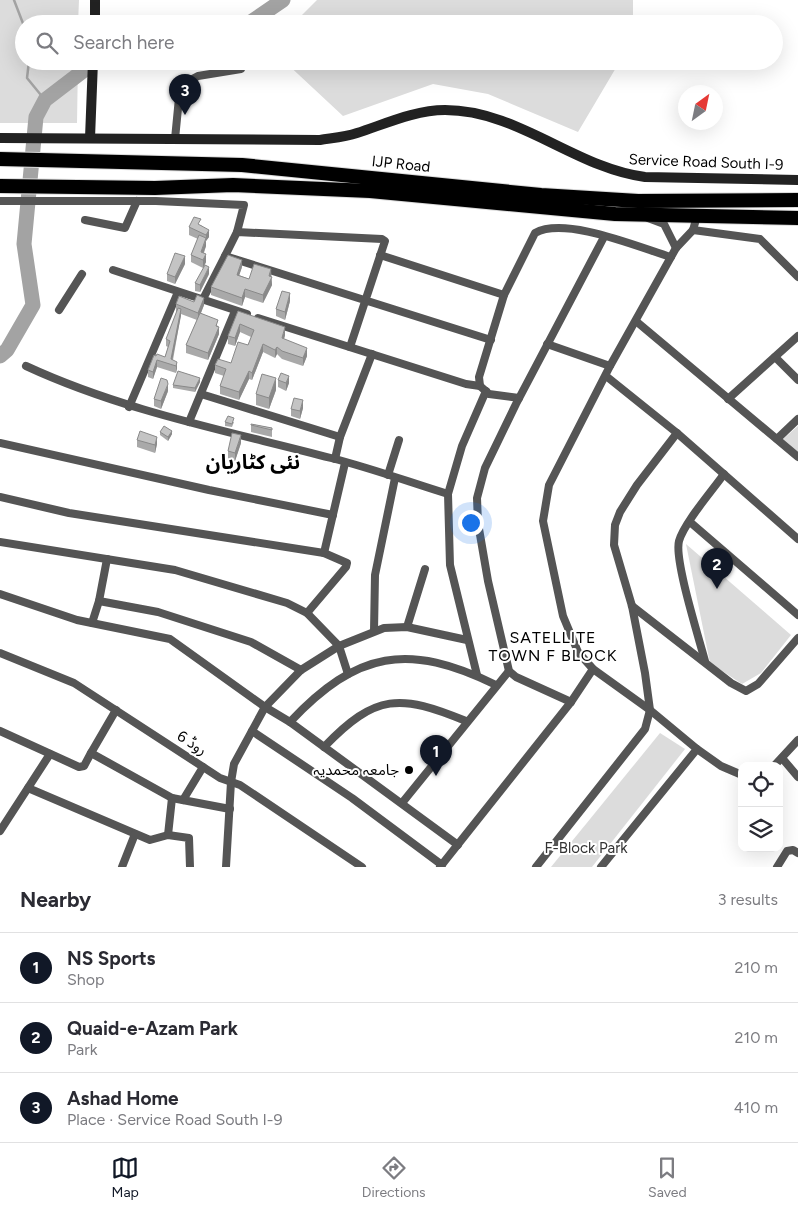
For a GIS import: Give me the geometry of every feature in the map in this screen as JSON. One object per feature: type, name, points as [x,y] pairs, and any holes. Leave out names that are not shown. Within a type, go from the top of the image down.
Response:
[{"type":"highway","name":"IJP Road","points":[[0,159],[242,165],[638,214],[798,218]]},
{"type":"highway","name":"IJP Road","points":[[0,186],[89,187],[155,194],[243,185],[638,201],[798,200]]},
{"type":"street","points":[[86,138],[92,98],[93,70]]},
{"type":"street","points":[[175,140],[179,98],[185,83],[198,76],[235,70]]},
{"type":"street","name":"Service Road South I-9","points":[[0,138],[320,140],[354,134],[426,112],[444,110],[462,111],[499,120],[621,173],[645,176],[798,180]]},
{"type":"street","points":[[0,201],[137,201],[155,194],[244,205],[237,232],[203,299]]},
{"type":"street","points":[[85,220],[125,228],[137,201]]},
{"type":"street","points":[[638,214],[664,224],[676,248]]},
{"type":"street","points":[[697,216],[693,230],[676,248],[637,322],[610,366],[550,485],[543,521],[563,616],[578,652],[593,670],[650,710],[697,749],[721,766],[738,773]]},
{"type":"street","points":[[519,398],[489,394],[483,388],[479,377],[504,295],[535,233],[544,228],[569,227],[672,257]]},
{"type":"street","points":[[693,230],[760,239],[798,277]]},
{"type":"street","points":[[237,232],[384,240],[350,347]]},
{"type":"street","points":[[571,702],[516,677],[509,671],[488,582],[478,523],[477,498],[485,468],[519,398],[604,237]]},
{"type":"street","points":[[380,255],[504,295]]},
{"type":"street","points":[[225,256],[364,302],[490,340]]},
{"type":"street","points":[[113,270],[234,311],[483,388]]},
{"type":"street","points":[[59,310],[82,274]]},
{"type":"street","points":[[130,407],[178,292]]},
{"type":"street","points":[[189,422],[234,311]]},
{"type":"street","points":[[637,322],[798,457]]},
{"type":"street","points":[[728,399],[798,336]]},
{"type":"street","points":[[547,344],[610,366]]},
{"type":"street","points":[[335,459],[340,437],[372,354]]},
{"type":"street","points":[[775,357],[798,380]]},
{"type":"street","points":[[26,366],[54,379],[130,407],[335,459],[448,494]]},
{"type":"street","points":[[606,376],[677,433],[798,539]]},
{"type":"street","points":[[477,675],[450,565],[448,494],[462,446],[483,388]]},
{"type":"street","points":[[201,394],[340,437]]},
{"type":"street","points":[[777,439],[798,419]]},
{"type":"street","points":[[536,867],[645,729],[650,710],[632,606],[614,546],[615,525],[620,512],[637,485],[677,433]]},
{"type":"street","points":[[374,631],[375,575],[399,440]]},
{"type":"street","points":[[0,443],[209,490],[333,515]]},
{"type":"street","points":[[324,553],[345,463]]},
{"type":"street","points":[[705,661],[680,562],[679,542],[690,522],[724,474]]},
{"type":"street","points":[[0,497],[69,513],[324,553],[344,560],[347,563],[346,567],[307,613]]},
{"type":"street","points":[[690,522],[798,615]]},
{"type":"street","points":[[0,542],[174,570],[287,603],[307,613],[339,646],[348,674]]},
{"type":"street","points":[[92,623],[99,601],[107,559]]},
{"type":"street","points":[[407,627],[425,569]]},
{"type":"street","points":[[0,594],[92,623],[170,638],[265,707],[290,722],[458,845]]},
{"type":"street","points":[[99,601],[158,612],[251,642],[301,670]]},
{"type":"street","points":[[632,606],[731,682],[746,691],[758,684],[798,638]]},
{"type":"street","points":[[226,867],[231,782],[234,764],[265,707],[301,670],[339,646],[374,631],[407,627],[467,640]]},
{"type":"street","name":"روڈ 6","points":[[0,652],[74,683],[220,778],[240,784],[362,867]]},
{"type":"street","points":[[290,722],[311,700],[348,674],[367,665],[392,658],[417,658],[477,675],[496,685]]},
{"type":"street","points":[[252,731],[352,798],[441,866],[571,702],[593,670]]},
{"type":"street","points":[[402,803],[466,721],[481,707],[496,685],[509,671]]},
{"type":"street","points":[[324,747],[335,735],[370,708],[383,705],[403,702],[429,706],[466,721]]},
{"type":"street","points":[[0,731],[82,768],[116,710]]},
{"type":"street","points":[[778,762],[798,740]]},
{"type":"street","points":[[601,867],[697,749]]},
{"type":"street","points":[[91,753],[172,798],[230,809]]},
{"type":"street","points":[[0,831],[50,754]]},
{"type":"street","points":[[782,758],[798,777]]},
{"type":"street","points":[[183,800],[203,766]]},
{"type":"street","points":[[28,788],[150,840],[168,835],[189,838],[190,867]]},
{"type":"street","points":[[168,835],[172,798]]},
{"type":"street","points":[[122,867],[135,834]]},
{"type":"street","points":[[777,867],[786,851],[793,850],[798,853]]},
{"type":"green space","points":[[0,0],[79,0],[78,15],[15,15],[15,70],[78,70],[77,123],[0,123]]},
{"type":"green space","points":[[317,0],[633,0],[633,15],[302,15]]},
{"type":"green space","points":[[294,70],[615,70],[578,132],[488,94],[433,84],[343,116]]},
{"type":"green space","points":[[798,426],[798,454],[782,440]]},
{"type":"green space","points":[[686,544],[791,635],[761,673],[742,684],[710,663]]},
{"type":"green space","name":"F-Block Park","points":[[660,733],[685,749],[592,867],[551,867]]},
{"type":"building","points":[[194,217],[201,219],[198,224],[209,230],[206,235],[189,227]]},
{"type":"building","points":[[199,235],[206,238],[201,252],[206,254],[203,260],[191,255]]},
{"type":"building","points":[[175,253],[185,256],[175,277],[167,274]]},
{"type":"building","points":[[228,255],[242,260],[237,275],[249,279],[254,264],[271,269],[269,276],[272,277],[263,295],[245,289],[242,298],[211,287]]},
{"type":"building","points":[[205,265],[209,267],[200,285],[195,283]]},
{"type":"building","points":[[282,291],[290,293],[285,312],[276,309]]},
{"type":"building","points":[[197,295],[204,298],[198,313],[176,304],[179,296],[194,302]]},
{"type":"building","points":[[178,308],[181,309],[171,359],[177,362],[176,366],[157,360],[153,372],[148,370],[154,355],[156,356],[157,354],[165,357],[170,341],[166,339]]},
{"type":"building","points":[[238,311],[285,327],[282,338],[307,348],[303,358],[282,351],[277,347],[275,350],[263,344],[252,373],[249,371],[239,392],[220,386],[226,369],[215,365],[218,359],[231,363],[238,342],[248,345],[254,330],[240,324],[235,338],[228,336]]},
{"type":"building","points":[[200,313],[218,320],[216,326],[219,327],[208,353],[186,345]]},
{"type":"building","points":[[178,371],[200,378],[195,388],[173,385]]},
{"type":"building","points":[[281,373],[289,376],[286,383],[278,380]]},
{"type":"building","points":[[262,374],[276,378],[269,398],[256,394]]},
{"type":"building","points":[[161,378],[167,380],[168,384],[161,401],[154,399]]},
{"type":"building","points":[[294,398],[303,400],[300,411],[291,409]]},
{"type":"building","points":[[228,416],[234,418],[232,424],[225,422]]},
{"type":"building","points":[[251,425],[272,428],[272,430]]},
{"type":"building","points":[[164,426],[172,431],[168,437],[160,432]]},
{"type":"building","points":[[140,431],[157,437],[155,445],[137,440]]},
{"type":"building","points":[[232,433],[241,435],[235,453],[228,451]]},
{"type":"waterway","points":[[14,0],[20,15]]},
{"type":"waterway","points":[[261,15],[283,0]]},
{"type":"waterway","points":[[28,70],[27,78],[45,100]]},
{"type":"waterway","points":[[0,356],[7,350],[33,305],[24,244],[36,117],[45,100],[84,70]]},
{"type":"place","name":"Ashad Home","points":[[185,115]]},
{"type":"place","name":"Quaid-e-Azam Park","points":[[717,589]]},
{"type":"place","name":"جامعہ محمدیہ","points":[[409,770]]},
{"type":"place","name":"NS Sports","points":[[436,776]]},
{"type":"district","name":"نئی کٹاریان","points":[[253,462]]},
{"type":"district","name":"SATELLITE TOWN F BLOCK","points":[[553,646]]}]
